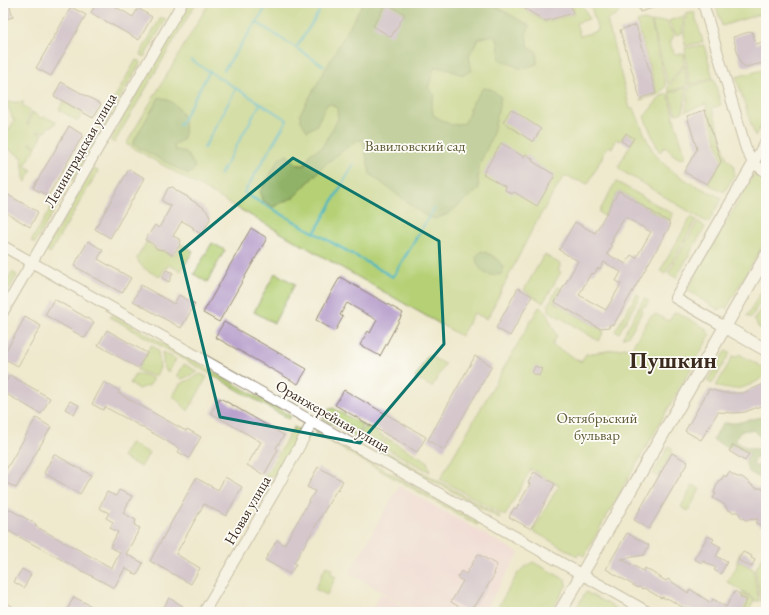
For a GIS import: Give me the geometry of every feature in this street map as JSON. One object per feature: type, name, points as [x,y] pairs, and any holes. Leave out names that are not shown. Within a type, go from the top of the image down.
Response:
[{"type":"main road","points":[[560,612],[766,256]]},
{"type":"main road","points":[[725,327],[766,350]]},
{"type":"street","name":"Ленинградская улица","points":[[3,312],[182,3]]},
{"type":"street","points":[[703,3],[746,149],[753,163],[766,172]]},
{"type":"street","points":[[725,327],[675,298],[766,141]]},
{"type":"street","name":"Оранжерейная улица","points":[[3,246],[648,612]]},
{"type":"street","name":"Новая улица","points":[[204,612],[275,492],[313,421]]},
{"type":"street","points":[[3,607],[11,612]]},
{"type":"highlighted area","points":[[293,158],[439,241],[444,344],[360,443],[220,417],[180,252]]},
{"type":"shaded area","points":[[399,486],[519,553],[484,612],[418,612],[349,573]]},
{"type":"shaded area","points":[[381,593],[414,612],[371,612]]},
{"type":"green space","points":[[189,3],[196,3],[114,143],[110,140]]},
{"type":"green space","name":"Вавиловский сад","points":[[209,3],[520,3],[519,6],[545,22],[574,14],[572,3],[579,3],[585,9],[589,19],[576,23],[580,36],[598,31],[590,3],[623,3],[618,14],[607,20],[630,109],[634,108],[650,146],[659,159],[684,179],[722,198],[708,223],[622,171],[618,167],[634,138],[626,133],[621,141],[617,139],[612,148],[608,146],[588,184],[564,176],[535,224],[487,319],[474,313],[461,336],[126,144]]},
{"type":"green space","points":[[363,3],[490,3],[530,26],[526,34],[529,48],[537,52],[537,64],[522,69],[500,60],[498,42],[494,35],[478,39],[469,56],[472,71],[463,75],[435,67],[428,88],[435,95],[432,103],[433,115],[451,125],[465,123],[473,102],[483,88],[491,89],[501,97],[492,136],[479,167],[479,189],[448,214],[435,219],[424,215],[370,174],[363,140],[357,140],[328,162],[294,197],[273,207],[262,200],[260,192],[279,159],[286,154],[298,165],[305,165],[310,154],[322,147],[338,119],[337,108],[331,104],[327,104],[316,126],[307,131],[301,121],[300,114]]},
{"type":"green space","points":[[715,3],[766,3],[766,12],[722,26]]},
{"type":"green space","points":[[694,12],[703,42],[685,46],[684,34],[686,14]]},
{"type":"green space","points":[[684,16],[682,33],[676,35],[668,21]]},
{"type":"green space","points":[[161,17],[166,19],[144,57],[140,54]]},
{"type":"green space","points":[[644,20],[651,22],[666,86],[660,94],[640,100],[657,94],[637,22]]},
{"type":"green space","points":[[666,21],[674,36],[671,43],[672,49],[675,54],[684,54],[685,63],[668,84],[652,22]]},
{"type":"green space","points":[[704,45],[713,78],[689,85],[685,48]]},
{"type":"green space","points":[[136,60],[141,62],[101,131],[97,128]]},
{"type":"green space","points":[[685,65],[687,86],[669,92],[668,87]]},
{"type":"green space","points":[[766,69],[766,118],[755,136],[736,77]]},
{"type":"green space","points":[[714,79],[721,105],[712,108],[727,159],[734,165],[734,175],[724,192],[708,184],[722,161],[706,104],[686,111],[689,87]]},
{"type":"green space","points":[[687,88],[683,112],[676,114],[669,93]]},
{"type":"green space","points":[[668,94],[685,154],[684,158],[681,159],[665,147],[660,152],[644,117],[661,96]]},
{"type":"green space","points":[[159,97],[167,99],[173,103],[181,113],[184,126],[183,140],[174,145],[175,150],[188,155],[195,167],[193,171],[188,174],[132,144]]},
{"type":"green space","points":[[6,102],[24,102],[22,105],[30,110],[28,126],[32,112],[41,118],[45,117],[56,122],[53,126],[48,127],[45,132],[36,132],[43,134],[36,146],[30,143],[36,147],[25,166],[32,170],[26,182],[24,178],[22,157],[3,146],[3,140],[14,121]]},
{"type":"green space","points":[[63,102],[82,113],[78,121],[59,110]]},
{"type":"green space","points":[[93,135],[97,137],[73,180],[68,177]]},
{"type":"green space","points":[[93,169],[98,171],[50,253],[46,250]]},
{"type":"green space","points":[[754,174],[766,183],[766,240],[726,309],[723,307],[719,310],[687,290]]},
{"type":"green space","points":[[617,182],[673,214],[669,221],[619,191],[604,217],[599,212],[615,183]]},
{"type":"green space","points":[[59,194],[63,196],[35,243],[31,241]]},
{"type":"green space","points":[[691,217],[696,220],[665,274],[660,271]]},
{"type":"green space","points":[[698,221],[705,227],[676,278],[668,273]]},
{"type":"green space","points":[[147,241],[156,250],[163,251],[172,256],[177,253],[182,244],[193,251],[181,271],[169,265],[165,268],[160,277],[143,268],[138,262],[137,258]]},
{"type":"green space","points":[[212,243],[225,250],[207,282],[194,274]]},
{"type":"green space","points":[[481,251],[491,255],[499,261],[503,267],[502,274],[492,275],[484,273],[481,270],[476,257]]},
{"type":"green space","points":[[544,255],[560,264],[558,270],[561,272],[543,303],[524,290]]},
{"type":"green space","points":[[12,272],[17,275],[3,300],[3,288]]},
{"type":"green space","points":[[275,273],[295,284],[274,323],[254,312]]},
{"type":"green space","points":[[766,283],[766,291],[751,318],[747,316]]},
{"type":"green space","points":[[558,287],[562,289],[554,302],[604,331],[599,341],[549,311],[549,303]]},
{"type":"green space","points":[[637,294],[640,296],[619,333],[615,331]]},
{"type":"green space","points":[[644,298],[649,301],[646,306],[644,305],[641,311],[642,312],[629,335],[622,338]]},
{"type":"green space","points":[[766,299],[766,332],[758,327],[756,321],[754,320]]},
{"type":"green space","name":"Октябрьский бульвар","points":[[539,307],[545,310],[557,336],[552,345],[581,362],[586,354],[632,347],[650,317],[656,314],[669,321],[674,313],[678,313],[707,329],[710,335],[584,556],[579,553],[577,556],[533,531],[559,485],[531,469],[505,516],[440,479]]},
{"type":"green space","points":[[112,314],[291,416],[289,419],[110,317]]},
{"type":"green space","points":[[151,345],[158,350],[160,368],[155,377],[137,370]]},
{"type":"green space","points":[[725,351],[730,353],[712,384],[707,381]]},
{"type":"green space","points":[[162,352],[176,359],[169,372],[164,369]]},
{"type":"green space","points":[[739,354],[766,369],[766,373],[756,382],[736,389],[716,386],[733,356],[737,357]]},
{"type":"green space","points":[[428,355],[445,364],[432,387],[415,378]]},
{"type":"green space","points":[[184,364],[198,372],[182,379],[177,376]]},
{"type":"green space","points":[[135,374],[142,374],[154,379],[149,386],[138,389],[130,383]]},
{"type":"green space","points":[[201,374],[207,377],[188,411],[173,396],[180,384]]},
{"type":"green space","points":[[333,408],[363,425],[358,432],[325,413],[327,410]]},
{"type":"green space","points":[[766,416],[766,442],[754,431],[747,430],[738,435],[736,442],[754,449],[766,447],[766,456],[758,457],[753,462],[754,466],[766,464],[766,481],[749,472],[745,462],[750,453],[745,451],[744,454],[742,450],[733,444],[730,449],[713,440],[723,423],[736,423]]},
{"type":"green space","points":[[323,417],[357,435],[355,437],[322,418]]},
{"type":"green space","points":[[365,426],[384,437],[380,444],[360,433]]},
{"type":"green space","points":[[294,427],[303,432],[280,474],[264,478]]},
{"type":"green space","points":[[317,432],[479,523],[477,525],[314,433]]},
{"type":"green space","points":[[386,438],[427,461],[430,472],[382,446]]},
{"type":"green space","points":[[130,443],[149,453],[141,467],[122,457]]},
{"type":"green space","points":[[669,446],[673,449],[658,477],[653,474]]},
{"type":"green space","points":[[380,448],[500,516],[499,518],[379,450]]},
{"type":"green space","points":[[693,485],[700,489],[688,511],[681,507]]},
{"type":"green space","points":[[741,552],[738,560],[753,569],[759,601],[755,601],[754,598],[727,582],[737,566],[737,560]]},
{"type":"green space","points":[[766,552],[766,559],[764,561],[766,563],[766,602],[761,601],[755,570]]},
{"type":"green space","points":[[533,562],[566,580],[565,583],[567,584],[551,612],[495,612],[518,573]]},
{"type":"green space","points":[[326,566],[333,569],[331,574],[336,577],[327,595],[315,589]]},
{"type":"green space","points":[[586,592],[623,612],[574,612]]},
{"type":"green space","points":[[743,593],[754,601],[748,612],[742,612],[748,600],[741,596]]},
{"type":"building","points":[[3,3],[9,3],[13,17],[3,20]]},
{"type":"building","points":[[96,3],[109,3],[133,17],[138,8],[152,17],[139,40],[91,13]]},
{"type":"building","points":[[386,3],[405,14],[391,37],[373,26]]},
{"type":"building","points":[[516,3],[570,3],[573,13],[545,21]]},
{"type":"building","points":[[637,3],[662,3],[662,5],[640,12]]},
{"type":"building","points":[[71,7],[86,15],[51,76],[36,68]]},
{"type":"building","points":[[636,25],[656,93],[640,98],[620,30]]},
{"type":"building","points":[[752,31],[756,44],[766,41],[766,62],[746,67],[741,64],[733,37]]},
{"type":"building","points":[[61,82],[101,104],[93,118],[54,96]]},
{"type":"building","points":[[511,109],[541,129],[533,142],[503,122]]},
{"type":"building","points":[[705,110],[721,162],[707,184],[684,172],[697,149],[687,116]]},
{"type":"building","points":[[69,126],[83,135],[48,196],[33,188]]},
{"type":"building","points":[[626,133],[634,138],[629,146],[621,141]]},
{"type":"building","points":[[501,143],[524,157],[526,154],[533,159],[532,161],[555,175],[537,206],[514,192],[512,194],[505,190],[506,187],[483,174]]},
{"type":"building","points":[[129,169],[145,178],[110,238],[95,229]]},
{"type":"building","points":[[173,187],[203,207],[209,214],[210,219],[202,235],[193,229],[193,227],[182,221],[173,236],[181,240],[180,245],[172,255],[164,250],[157,249],[153,244],[145,240],[155,225],[159,228],[171,206],[162,201],[168,188]]},
{"type":"building","points":[[619,191],[669,222],[670,226],[614,324],[609,325],[610,327],[599,328],[555,302],[578,261],[559,250],[575,222],[595,233]],"holes":[[[625,217],[651,232],[636,258],[631,255],[626,264],[607,254],[612,246],[610,245],[614,238],[612,238]],[[604,262],[621,272],[616,281],[621,284],[606,310],[579,295],[591,273],[594,274],[598,268],[600,269]]]},
{"type":"building","points":[[3,192],[38,212],[30,227],[3,211]]},
{"type":"building","points":[[251,228],[267,238],[219,322],[203,313]]},
{"type":"building","points":[[88,241],[103,250],[98,259],[131,278],[122,293],[74,266]]},
{"type":"building","points":[[166,270],[173,273],[169,282],[162,278]]},
{"type":"building","points":[[340,277],[403,313],[380,356],[360,345],[368,331],[370,333],[377,320],[347,303],[340,315],[343,317],[335,331],[316,320]]},
{"type":"building","points":[[141,285],[174,304],[179,295],[195,304],[181,328],[133,301]]},
{"type":"building","points":[[518,288],[532,296],[510,336],[496,328]]},
{"type":"building","points":[[54,299],[94,322],[85,338],[45,315]]},
{"type":"building","points":[[25,317],[41,326],[18,366],[3,358],[3,356]]},
{"type":"building","points":[[224,322],[307,369],[298,384],[215,337]]},
{"type":"building","points":[[107,330],[147,353],[138,368],[98,345]]},
{"type":"building","points":[[475,356],[492,366],[444,450],[428,440]]},
{"type":"building","points":[[535,366],[542,369],[539,376],[532,373]]},
{"type":"building","points":[[10,375],[50,398],[41,414],[3,392],[3,387]]},
{"type":"building","points":[[104,382],[120,391],[118,393],[186,431],[187,429],[201,437],[189,458],[178,452],[180,449],[160,437],[105,407],[103,410],[92,404]]},
{"type":"building","points":[[766,383],[766,404],[745,412],[718,412],[701,440],[685,431],[709,389],[723,393],[743,393]]},
{"type":"building","points":[[344,390],[426,437],[417,452],[335,405]]},
{"type":"building","points":[[220,398],[284,435],[276,448],[278,450],[264,475],[247,465],[261,442],[211,413]]},
{"type":"building","points":[[70,401],[79,405],[74,414],[65,409]]},
{"type":"building","points":[[36,418],[51,427],[16,488],[3,481],[3,475]]},
{"type":"building","points":[[733,445],[749,454],[745,461],[729,451]]},
{"type":"building","points":[[672,453],[688,462],[649,529],[634,520]]},
{"type":"building","points":[[54,454],[91,475],[80,494],[44,473]]},
{"type":"building","points":[[318,467],[343,481],[294,563],[296,564],[290,574],[265,560],[277,540],[284,545],[315,491],[307,487]]},
{"type":"building","points":[[534,472],[555,484],[531,529],[509,517],[514,508],[516,509],[530,484],[528,483]]},
{"type":"building","points":[[729,472],[737,477],[742,477],[756,488],[761,488],[766,491],[766,520],[762,526],[756,523],[758,519],[746,520],[741,517],[738,512],[732,512],[727,509],[725,505],[713,498],[716,494],[714,493],[718,481],[722,479],[724,475],[726,477]]},
{"type":"building","points":[[225,477],[242,487],[226,516],[204,504],[176,554],[200,568],[191,584],[150,561],[196,478],[218,490]]},
{"type":"building","points":[[119,490],[132,496],[123,513],[136,520],[134,525],[140,528],[126,554],[143,563],[137,575],[125,568],[114,588],[3,528],[3,510],[5,511],[7,508],[36,524],[35,526],[112,568],[120,552],[110,547],[118,532],[110,528],[113,522],[106,518],[109,513],[99,508],[107,492],[116,496]]},
{"type":"building","points":[[627,533],[649,545],[644,555],[621,559],[643,571],[645,568],[666,581],[668,579],[688,593],[690,589],[711,603],[713,599],[726,607],[735,591],[741,595],[740,597],[747,600],[741,612],[696,612],[689,608],[684,608],[667,598],[661,598],[644,588],[638,588],[606,569]]},
{"type":"building","points":[[708,536],[714,539],[712,542],[721,547],[716,556],[727,562],[721,574],[714,570],[716,568],[703,561],[702,563],[694,559]]},
{"type":"building","points":[[743,552],[752,556],[751,558],[755,560],[751,567],[738,560]]},
{"type":"building","points":[[478,554],[497,565],[493,573],[495,574],[475,606],[473,605],[468,612],[451,602],[463,581],[457,578],[461,571],[466,574]]},
{"type":"building","points":[[22,569],[31,574],[24,588],[14,582]]},
{"type":"building","points":[[74,597],[103,612],[66,612]]},
{"type":"building","points":[[169,598],[183,606],[180,612],[161,612]]},
{"type":"waterway","points":[[224,70],[269,3]]},
{"type":"waterway","points":[[296,48],[319,12]]},
{"type":"waterway","points":[[256,22],[324,66]]},
{"type":"waterway","points":[[191,60],[287,120],[244,193],[393,277],[434,208]]},
{"type":"waterway","points":[[180,125],[209,72]]},
{"type":"waterway","points":[[204,148],[236,89]]},
{"type":"waterway","points":[[220,175],[260,104]]},
{"type":"waterway","points":[[315,232],[354,164]]},
{"type":"district","name":"Пушкин","points":[[673,360]]}]
